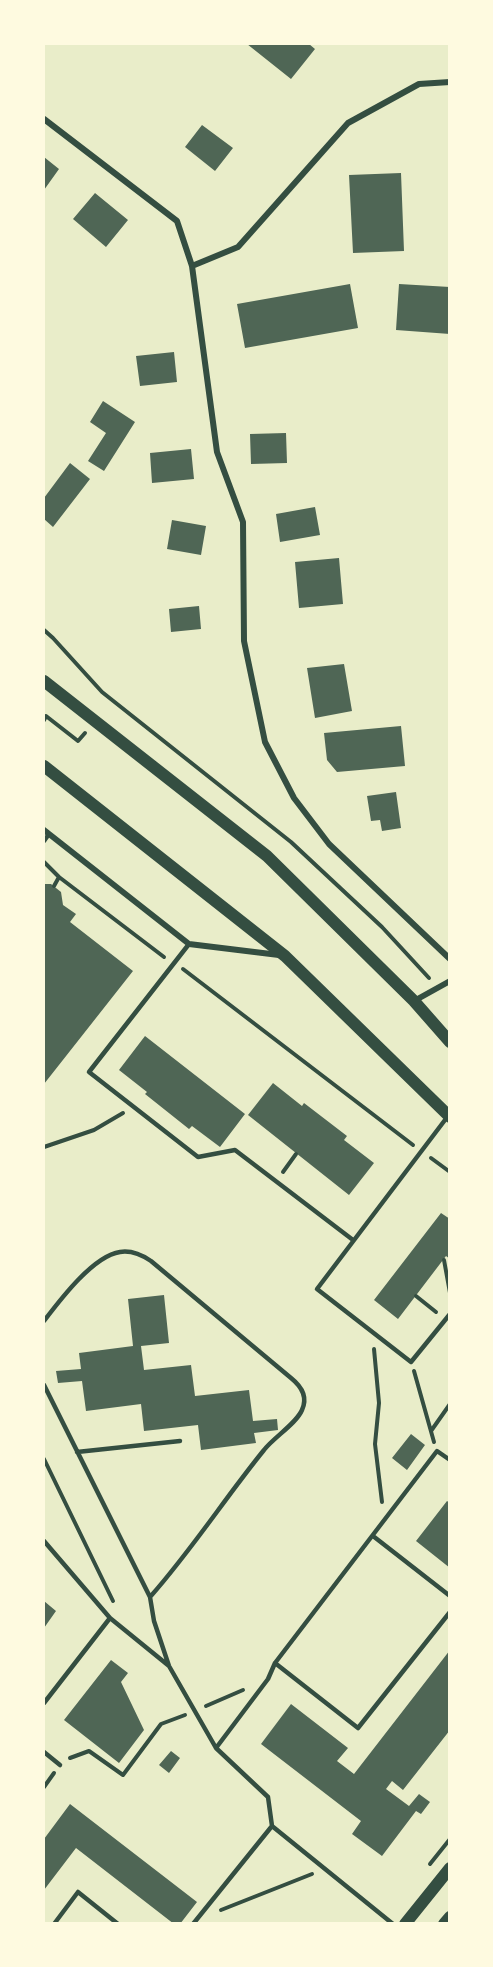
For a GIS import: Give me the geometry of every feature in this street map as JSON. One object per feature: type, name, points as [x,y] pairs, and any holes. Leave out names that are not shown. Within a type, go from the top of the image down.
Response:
[{"type":"main road","points":[[44,681],[267,856],[414,1001],[450,1042]]},
{"type":"main road","points":[[44,766],[285,956],[449,1116]]},
{"type":"main road","points":[[405,1923],[450,1868]]},
{"type":"main road","points":[[444,1923],[450,1917]]},
{"type":"street","points":[[192,266],[238,248],[348,123],[419,84],[450,82]]},
{"type":"street","points":[[44,119],[177,221],[192,266],[217,452],[243,522],[244,641],[265,742],[294,798],[328,844],[450,959]]},
{"type":"street","points":[[46,832],[189,944],[285,956]]},
{"type":"street","points":[[414,1001],[450,981]]},
{"type":"lane","points":[[44,841],[46,832]]},
{"type":"lane","points":[[189,944],[89,1072],[198,1156],[235,1150],[353,1240]]},
{"type":"lane","points":[[449,1116],[317,1289],[411,1362],[450,1314]]},
{"type":"lane","points":[[44,1321],[68,1289],[96,1265],[112,1254],[132,1252],[141,1255],[160,1269],[291,1378],[303,1391],[305,1401],[299,1416],[264,1450],[150,1597]]},
{"type":"lane","points":[[44,1386],[150,1597],[154,1622],[168,1666],[216,1748],[268,1797],[272,1826],[393,1923]]},
{"type":"lane","points":[[77,1452],[180,1441]]},
{"type":"lane","points":[[216,1748],[268,1679],[275,1663],[437,1451],[450,1460]]},
{"type":"lane","points":[[373,1536],[450,1596]]},
{"type":"lane","points":[[44,1541],[110,1618],[168,1666]]},
{"type":"lane","points":[[275,1663],[358,1728],[450,1612]]},
{"type":"lane","points":[[44,1703],[110,1618]]},
{"type":"lane","points":[[44,1752],[60,1765]]},
{"type":"lane","points":[[194,1922],[272,1826]]},
{"type":"lane","points":[[54,1923],[78,1892],[118,1923]]},
{"type":"path","points":[[44,630],[102,692],[291,842],[382,927],[437,988]]},
{"type":"path","points":[[44,720],[46,716],[78,741],[86,732]]},
{"type":"path","points":[[44,862],[59,877],[158,954],[174,962],[450,1172]]},
{"type":"path","points":[[54,886],[59,877]]},
{"type":"path","points":[[44,1147],[94,1130],[134,1107]]},
{"type":"path","points":[[276,1181],[296,1154]]},
{"type":"path","points":[[444,1260],[450,1293]]},
{"type":"path","points":[[416,1296],[445,1319]]},
{"type":"path","points":[[372,1332],[379,1403],[375,1444],[385,1521]]},
{"type":"path","points":[[411,1362],[437,1451]]},
{"type":"path","points":[[431,1432],[450,1404]]},
{"type":"path","points":[[44,1459],[114,1604]]},
{"type":"path","points":[[44,1787],[65,1760],[89,1751],[123,1775],[161,1724],[268,1679]]},
{"type":"path","points":[[194,1922],[325,1869]]},
{"type":"building","points":[[247,44],[309,44],[315,49],[291,79]]},
{"type":"building","points":[[202,125],[233,148],[215,171],[185,147]]},
{"type":"building","points":[[44,157],[59,169],[44,190]]},
{"type":"building","points":[[401,173],[404,251],[353,253],[349,175]]},
{"type":"building","points":[[95,193],[128,220],[106,247],[73,219]]},
{"type":"building","points":[[350,284],[358,328],[245,348],[237,304]]},
{"type":"building","points":[[399,284],[450,287],[450,334],[396,330]]},
{"type":"building","points":[[174,352],[177,382],[140,386],[136,356]]},
{"type":"building","points":[[103,401],[135,422],[104,471],[88,461],[106,433],[90,422]]},
{"type":"building","points":[[286,433],[287,463],[251,464],[250,434]]},
{"type":"building","points":[[191,449],[194,479],[152,483],[150,453]]},
{"type":"building","points":[[70,463],[90,479],[53,527],[44,519],[44,498]]},
{"type":"building","points":[[315,507],[320,535],[280,542],[276,514]]},
{"type":"building","points":[[172,520],[206,526],[201,555],[167,549]]},
{"type":"building","points":[[339,558],[343,604],[299,608],[295,562]]},
{"type":"building","points":[[199,606],[201,629],[171,632],[169,609]]},
{"type":"building","points":[[344,664],[352,711],[315,718],[307,668]]},
{"type":"building","points":[[401,726],[405,766],[337,772],[327,760],[324,733]]},
{"type":"building","points":[[396,792],[401,828],[382,831],[380,820],[371,821],[367,796]]},
{"type":"building","points":[[44,884],[51,884],[61,892],[63,905],[76,914],[70,922],[133,971],[44,1084]]},
{"type":"building","points":[[145,1036],[245,1114],[220,1147],[192,1126],[189,1129],[119,1070]]},
{"type":"building","points":[[273,1083],[302,1106],[304,1103],[347,1136],[344,1140],[374,1163],[349,1195],[248,1115]]},
{"type":"building","points":[[441,1213],[450,1219],[450,1259],[446,1256],[398,1319],[374,1300]]},
{"type":"building","points":[[164,1295],[169,1343],[141,1346],[144,1370],[191,1365],[195,1396],[249,1390],[253,1421],[277,1419],[278,1430],[254,1433],[256,1443],[201,1450],[198,1425],[144,1431],[141,1404],[86,1411],[82,1381],[58,1383],[56,1371],[81,1369],[79,1353],[133,1346],[128,1299]]},
{"type":"building","points":[[411,1434],[425,1445],[407,1470],[392,1458]]},
{"type":"building","points":[[447,1501],[450,1503],[450,1568],[416,1541]]},
{"type":"building","points":[[44,1601],[56,1611],[44,1628]]},
{"type":"building","points":[[450,1650],[450,1730],[403,1790],[392,1781],[386,1789],[409,1806],[419,1794],[430,1802],[421,1814],[416,1811],[382,1856],[352,1834],[361,1821],[261,1744],[291,1704],[348,1748],[337,1761],[354,1774]]},
{"type":"building","points":[[111,1660],[128,1673],[121,1682],[144,1730],[119,1763],[64,1720]]},
{"type":"building","points":[[171,1751],[180,1758],[169,1773],[159,1765]]},
{"type":"building","points":[[70,1804],[197,1902],[180,1924],[174,1924],[76,1848],[44,1890],[44,1839]]}]
